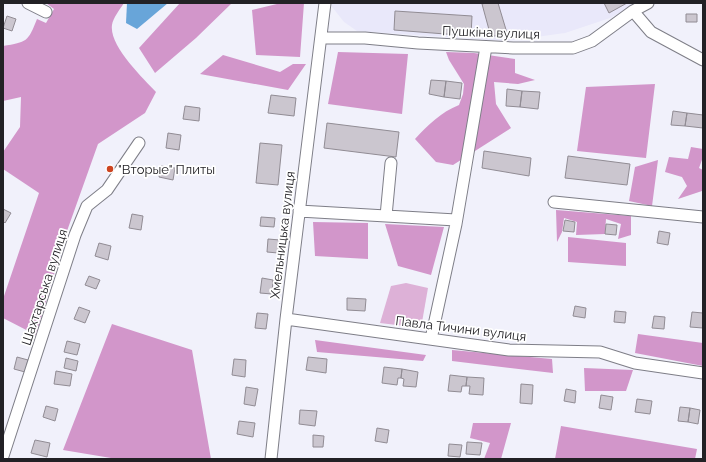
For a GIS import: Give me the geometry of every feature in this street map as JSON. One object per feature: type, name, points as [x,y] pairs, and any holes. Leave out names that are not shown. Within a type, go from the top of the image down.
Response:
[{"type":"street","points":[[28,3],[46,12]]},
{"type":"street","name":"Хмельницька вулиця","points":[[271,459],[286,319],[325,3]]},
{"type":"street","name":"Пушкіна вулиця","points":[[321,38],[365,38],[486,47],[573,48],[592,41],[634,11],[648,3]]},
{"type":"street","points":[[634,11],[651,32],[703,60]]},
{"type":"street","points":[[431,339],[456,220],[486,47]]},
{"type":"street","name":"Шахтарська вулиця","points":[[3,456],[87,206],[107,190],[139,143]]},
{"type":"street","points":[[386,216],[391,163]]},
{"type":"street","points":[[554,202],[703,217]]},
{"type":"street","points":[[299,211],[456,220]]},
{"type":"street","name":"Павла Тичини вулиця","points":[[286,319],[508,350],[600,352],[635,363],[703,373]]},
{"type":"shaded area","points":[[46,3],[124,3],[113,22],[112,33],[121,52],[156,92],[145,113],[98,144],[67,231],[36,335],[3,318],[3,299],[39,193],[3,169],[3,152],[20,127],[21,97],[3,101],[3,46],[26,40],[29,37],[37,19],[46,23],[54,9]]},
{"type":"shaded area","points":[[180,3],[232,3],[196,38],[155,73],[139,48]]},
{"type":"shaded area","points":[[281,3],[304,3],[300,57],[256,55],[252,10]]},
{"type":"shaded area","points":[[329,3],[637,3],[610,18],[565,33],[506,41],[357,31],[344,22]]},
{"type":"shaded area","points":[[338,52],[408,54],[402,114],[328,104]]},
{"type":"shaded area","points":[[446,52],[474,53],[515,59],[515,73],[535,80],[518,84],[494,82],[496,104],[511,128],[453,165],[436,162],[415,139],[441,115],[459,105],[463,94],[464,84],[449,60]]},
{"type":"shaded area","points":[[223,55],[280,72],[293,64],[306,64],[288,90],[200,74]]},
{"type":"shaded area","points":[[655,84],[646,158],[577,151],[586,87]]},
{"type":"shaded area","points":[[691,147],[703,149],[703,157],[699,168],[703,170],[703,189],[702,191],[678,199],[687,186],[682,177],[665,172],[669,157],[688,159]]},
{"type":"shaded area","points":[[658,160],[652,206],[629,201],[635,167]]},
{"type":"shaded area","points":[[556,210],[631,216],[631,235],[618,239],[621,224],[606,219],[605,234],[576,235],[577,222],[564,218],[562,232],[557,242]]},
{"type":"shaded area","points":[[313,222],[368,223],[368,259],[315,256]]},
{"type":"shaded area","points":[[385,224],[444,227],[431,275],[398,266]]},
{"type":"shaded area","points":[[568,237],[626,243],[626,266],[568,262]]},
{"type":"shaded area","points":[[406,283],[428,288],[421,328],[380,323],[391,286]]},
{"type":"shaded area","points":[[112,324],[192,350],[211,459],[117,459],[63,450]]},
{"type":"shaded area","points":[[638,334],[703,343],[703,366],[635,353]]},
{"type":"shaded area","points":[[315,340],[426,355],[423,361],[317,352]]},
{"type":"shaded area","points":[[452,350],[552,359],[553,373],[452,361]]},
{"type":"shaded area","points":[[584,368],[633,370],[626,391],[585,391]]},
{"type":"shaded area","points":[[473,423],[511,423],[501,459],[484,459],[490,443],[470,438]]},
{"type":"shaded area","points":[[561,426],[697,449],[695,459],[555,459]]},
{"type":"water","points":[[127,3],[168,3],[137,29],[126,23]]},
{"type":"building","points":[[498,3],[507,33],[491,37],[482,4]]},
{"type":"building","points":[[604,3],[627,3],[609,13]]},
{"type":"building","points":[[395,11],[472,16],[471,36],[394,30]]},
{"type":"building","points":[[686,14],[697,14],[697,22],[686,22]]},
{"type":"building","points":[[7,16],[16,19],[12,31],[3,28]]},
{"type":"building","points":[[431,80],[446,81],[444,97],[429,94]]},
{"type":"building","points":[[446,81],[462,83],[460,99],[444,97]]},
{"type":"building","points":[[507,89],[522,91],[520,107],[506,106]]},
{"type":"building","points":[[522,91],[540,92],[538,109],[520,107]]},
{"type":"building","points":[[271,95],[296,98],[294,116],[268,113]]},
{"type":"building","points":[[185,106],[200,108],[199,121],[183,119]]},
{"type":"building","points":[[673,111],[687,113],[685,126],[671,125]]},
{"type":"building","points":[[687,113],[703,115],[703,128],[685,126]]},
{"type":"building","points":[[327,123],[399,132],[396,157],[324,148]]},
{"type":"building","points":[[168,133],[181,135],[179,150],[166,148]]},
{"type":"building","points":[[260,143],[282,145],[278,185],[256,183]]},
{"type":"building","points":[[484,151],[531,158],[529,176],[482,168]]},
{"type":"building","points":[[568,156],[630,164],[627,185],[565,178]]},
{"type":"building","points":[[161,166],[175,168],[173,180],[159,177]]},
{"type":"building","points":[[3,209],[11,213],[5,223],[3,221]]},
{"type":"building","points":[[132,214],[143,216],[141,230],[129,228]]},
{"type":"building","points":[[261,217],[275,218],[274,227],[260,226]]},
{"type":"building","points":[[565,220],[575,222],[574,232],[563,231]]},
{"type":"building","points":[[606,224],[617,225],[616,235],[605,234]]},
{"type":"building","points":[[659,231],[670,233],[668,245],[657,243]]},
{"type":"building","points":[[268,239],[280,240],[278,253],[267,252]]},
{"type":"building","points":[[99,243],[111,246],[108,260],[95,256]]},
{"type":"building","points":[[89,276],[100,280],[96,289],[85,285]]},
{"type":"building","points":[[262,278],[273,280],[272,294],[260,293]]},
{"type":"building","points":[[347,298],[366,299],[365,311],[347,310]]},
{"type":"building","points":[[575,306],[586,308],[585,318],[573,316]]},
{"type":"building","points":[[79,307],[90,311],[85,323],[74,319]]},
{"type":"building","points":[[615,311],[626,312],[625,323],[614,322]]},
{"type":"building","points":[[692,312],[703,313],[703,328],[690,327]]},
{"type":"building","points":[[257,313],[268,314],[266,329],[255,328]]},
{"type":"building","points":[[654,316],[665,317],[664,329],[652,328]]},
{"type":"building","points":[[67,341],[80,344],[77,355],[64,352]]},
{"type":"building","points":[[17,357],[28,360],[25,372],[14,369]]},
{"type":"building","points":[[308,357],[327,359],[326,373],[306,370]]},
{"type":"building","points":[[66,358],[78,361],[76,371],[64,368]]},
{"type":"building","points":[[234,359],[246,360],[245,377],[232,375]]},
{"type":"building","points":[[384,367],[402,369],[401,378],[398,378],[397,385],[382,383]]},
{"type":"building","points":[[402,369],[418,372],[416,387],[403,386],[404,379],[401,378]]},
{"type":"building","points":[[56,371],[72,374],[70,386],[54,384]]},
{"type":"building","points":[[450,375],[467,377],[466,386],[462,386],[461,392],[448,391]]},
{"type":"building","points":[[467,377],[484,378],[483,395],[469,394],[470,386],[466,386]]},
{"type":"building","points":[[521,384],[533,385],[532,404],[520,403]]},
{"type":"building","points":[[246,387],[258,389],[255,406],[244,404]]},
{"type":"building","points":[[566,389],[576,391],[575,403],[564,401]]},
{"type":"building","points":[[601,395],[613,397],[611,410],[599,408]]},
{"type":"building","points":[[637,399],[652,401],[650,414],[635,412]]},
{"type":"building","points":[[46,406],[58,409],[55,421],[43,417]]},
{"type":"building","points":[[680,407],[690,408],[688,422],[678,421]]},
{"type":"building","points":[[690,408],[700,410],[698,424],[688,422]]},
{"type":"building","points":[[300,410],[317,411],[315,426],[299,424]]},
{"type":"building","points":[[239,421],[255,423],[253,437],[237,434]]},
{"type":"building","points":[[377,428],[389,430],[387,443],[375,441]]},
{"type":"building","points":[[313,435],[324,436],[323,447],[313,447]]},
{"type":"building","points":[[35,440],[50,443],[47,457],[31,453]]},
{"type":"building","points":[[467,442],[482,443],[480,455],[466,454]]},
{"type":"building","points":[[449,444],[462,445],[460,457],[448,456]]},
{"type":"place","name":"\"Вторые\" Плиты","points":[[110,169]]}]
